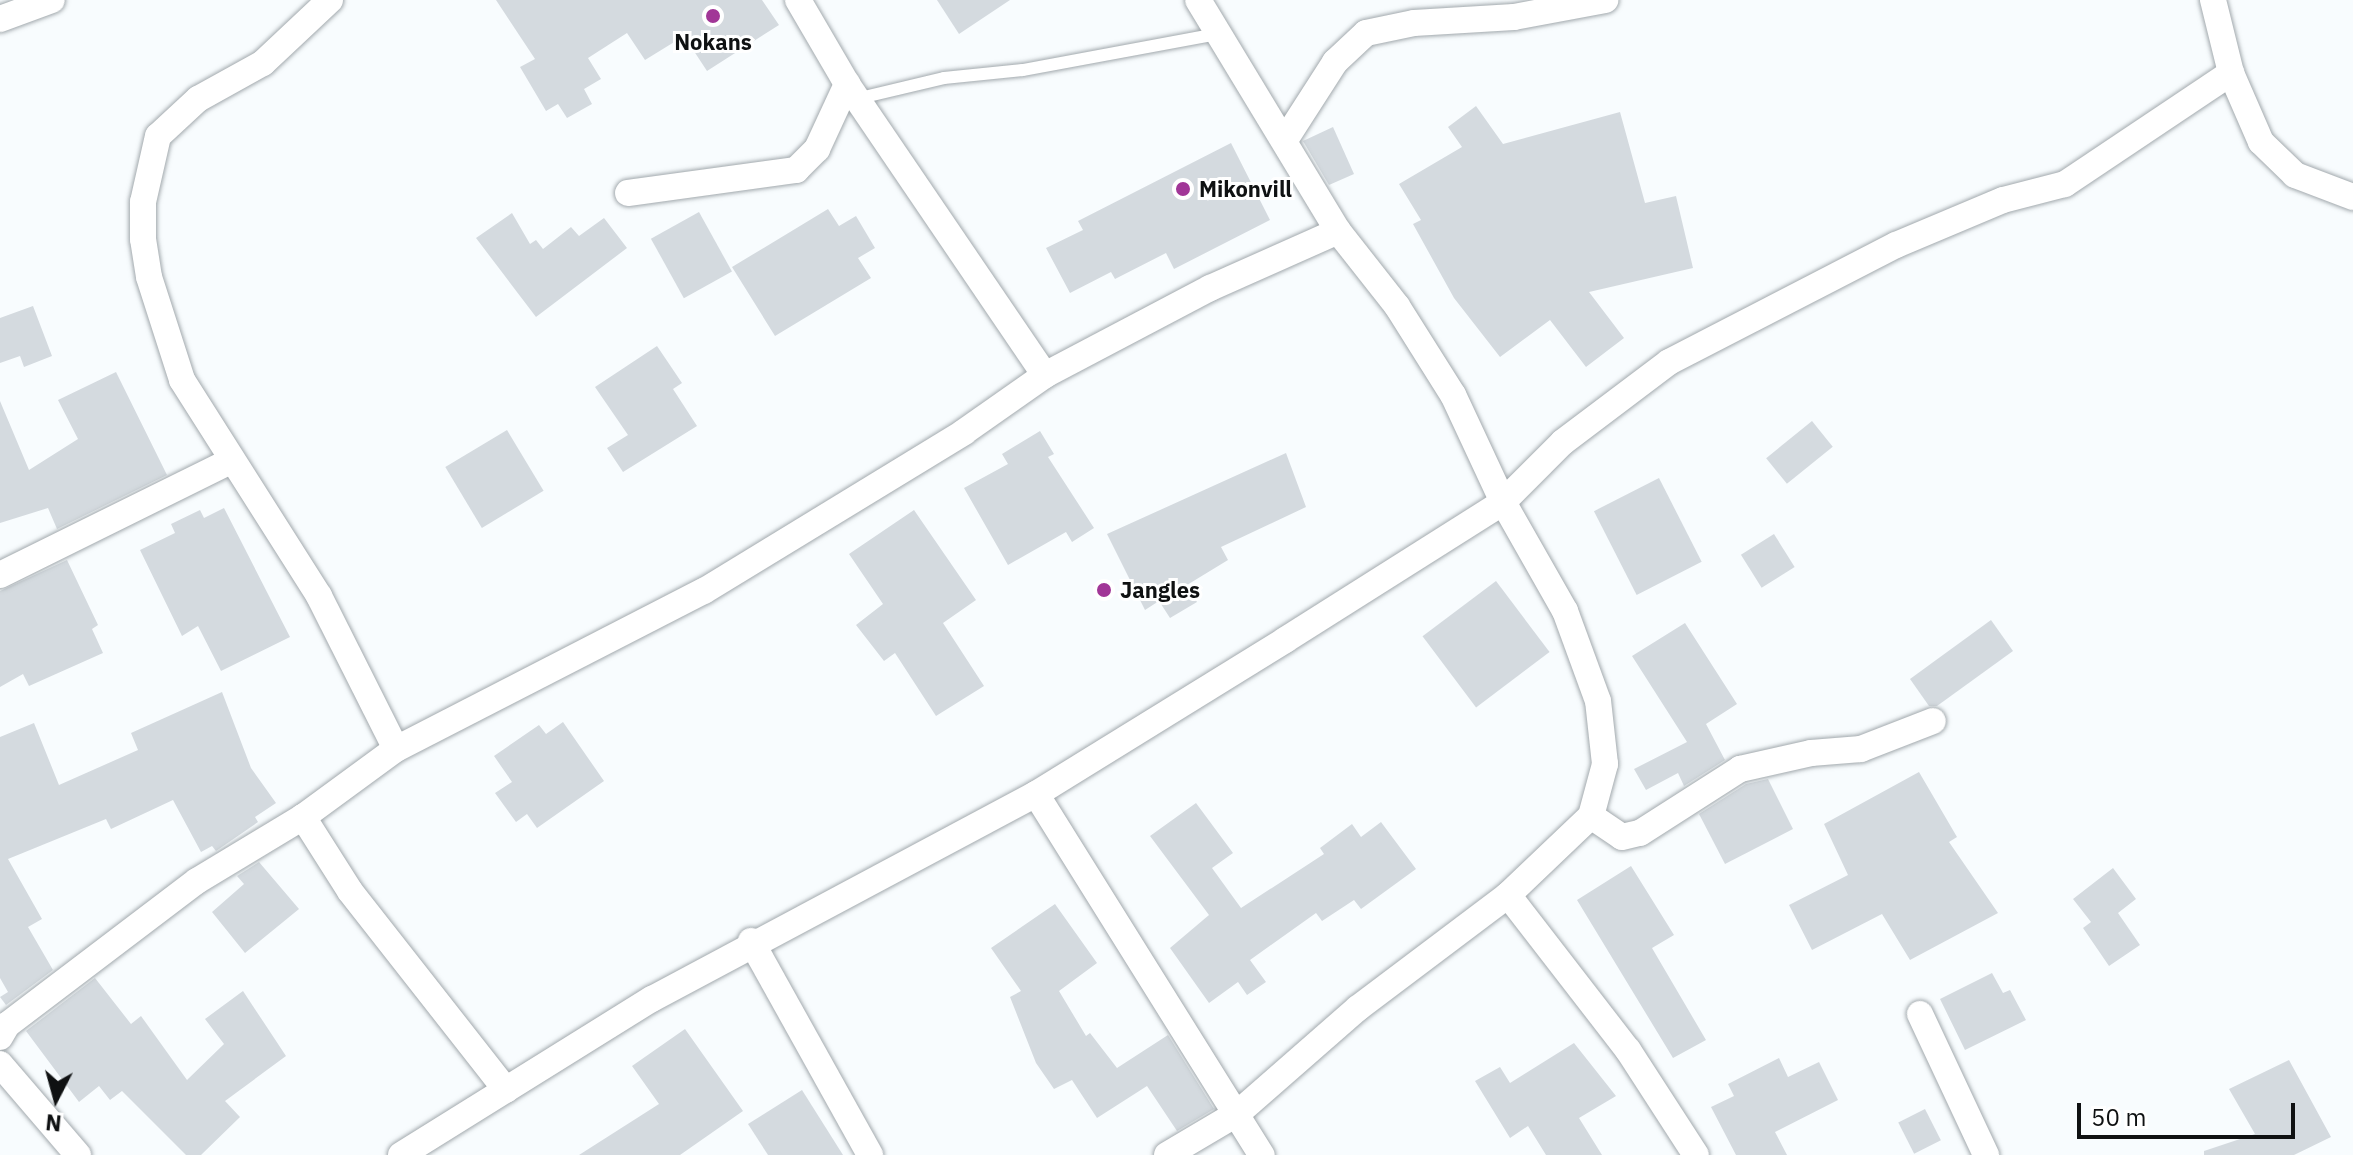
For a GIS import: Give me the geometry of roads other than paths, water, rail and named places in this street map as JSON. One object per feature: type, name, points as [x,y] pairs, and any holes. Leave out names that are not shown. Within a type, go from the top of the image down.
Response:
[{"type":"street","points":[[0,19],[52,0]]},
{"type":"street","points":[[330,0],[263,63],[198,99],[158,136],[143,202],[149,277],[182,380],[319,596],[396,749]]},
{"type":"street","points":[[798,0],[854,91],[1045,375]]},
{"type":"street","points":[[1167,1155],[1238,1113],[1358,1008],[1508,895],[1591,816],[1605,764],[1598,701],[1565,611],[1503,502],[1453,395],[1397,306],[1338,231],[1198,0]]},
{"type":"street","points":[[1285,140],[1335,62],[1366,33],[1414,23],[1514,17],[1605,0]]},
{"type":"street","points":[[2213,0],[2231,73],[2261,142],[2295,175],[2353,197]]},
{"type":"street","points":[[401,1155],[751,941],[1036,794],[1503,502],[1563,442],[1669,362],[1896,245],[2003,200],[2065,184],[2231,73]]},
{"type":"street","points":[[628,193],[796,170],[817,149],[854,91]]},
{"type":"street","points":[[0,1037],[7,1025],[197,881],[303,817],[396,749],[704,591],[964,432],[1045,375],[1210,288],[1338,231]]},
{"type":"street","points":[[0,575],[231,461]]},
{"type":"street","points":[[1591,816],[1622,837],[1640,833],[1740,769],[1861,749],[1933,721]]},
{"type":"street","points":[[1036,794],[1262,1155]]},
{"type":"street","points":[[303,817],[350,891],[506,1090]]},
{"type":"street","points":[[1508,895],[1628,1050],[1696,1155]]},
{"type":"street","points":[[751,941],[870,1155]]},
{"type":"street","points":[[1920,1014],[1986,1155]]},
{"type":"street","points":[[0,1064],[78,1155]]},
{"type":"lane","points":[[854,91],[1023,70],[1217,34]]},
{"type":"place","name":"Nokans","points":[[713,16]]},
{"type":"place","name":"Mikonvill","points":[[1183,189]]},
{"type":"place","name":"Jangles","points":[[1104,590]]}]
